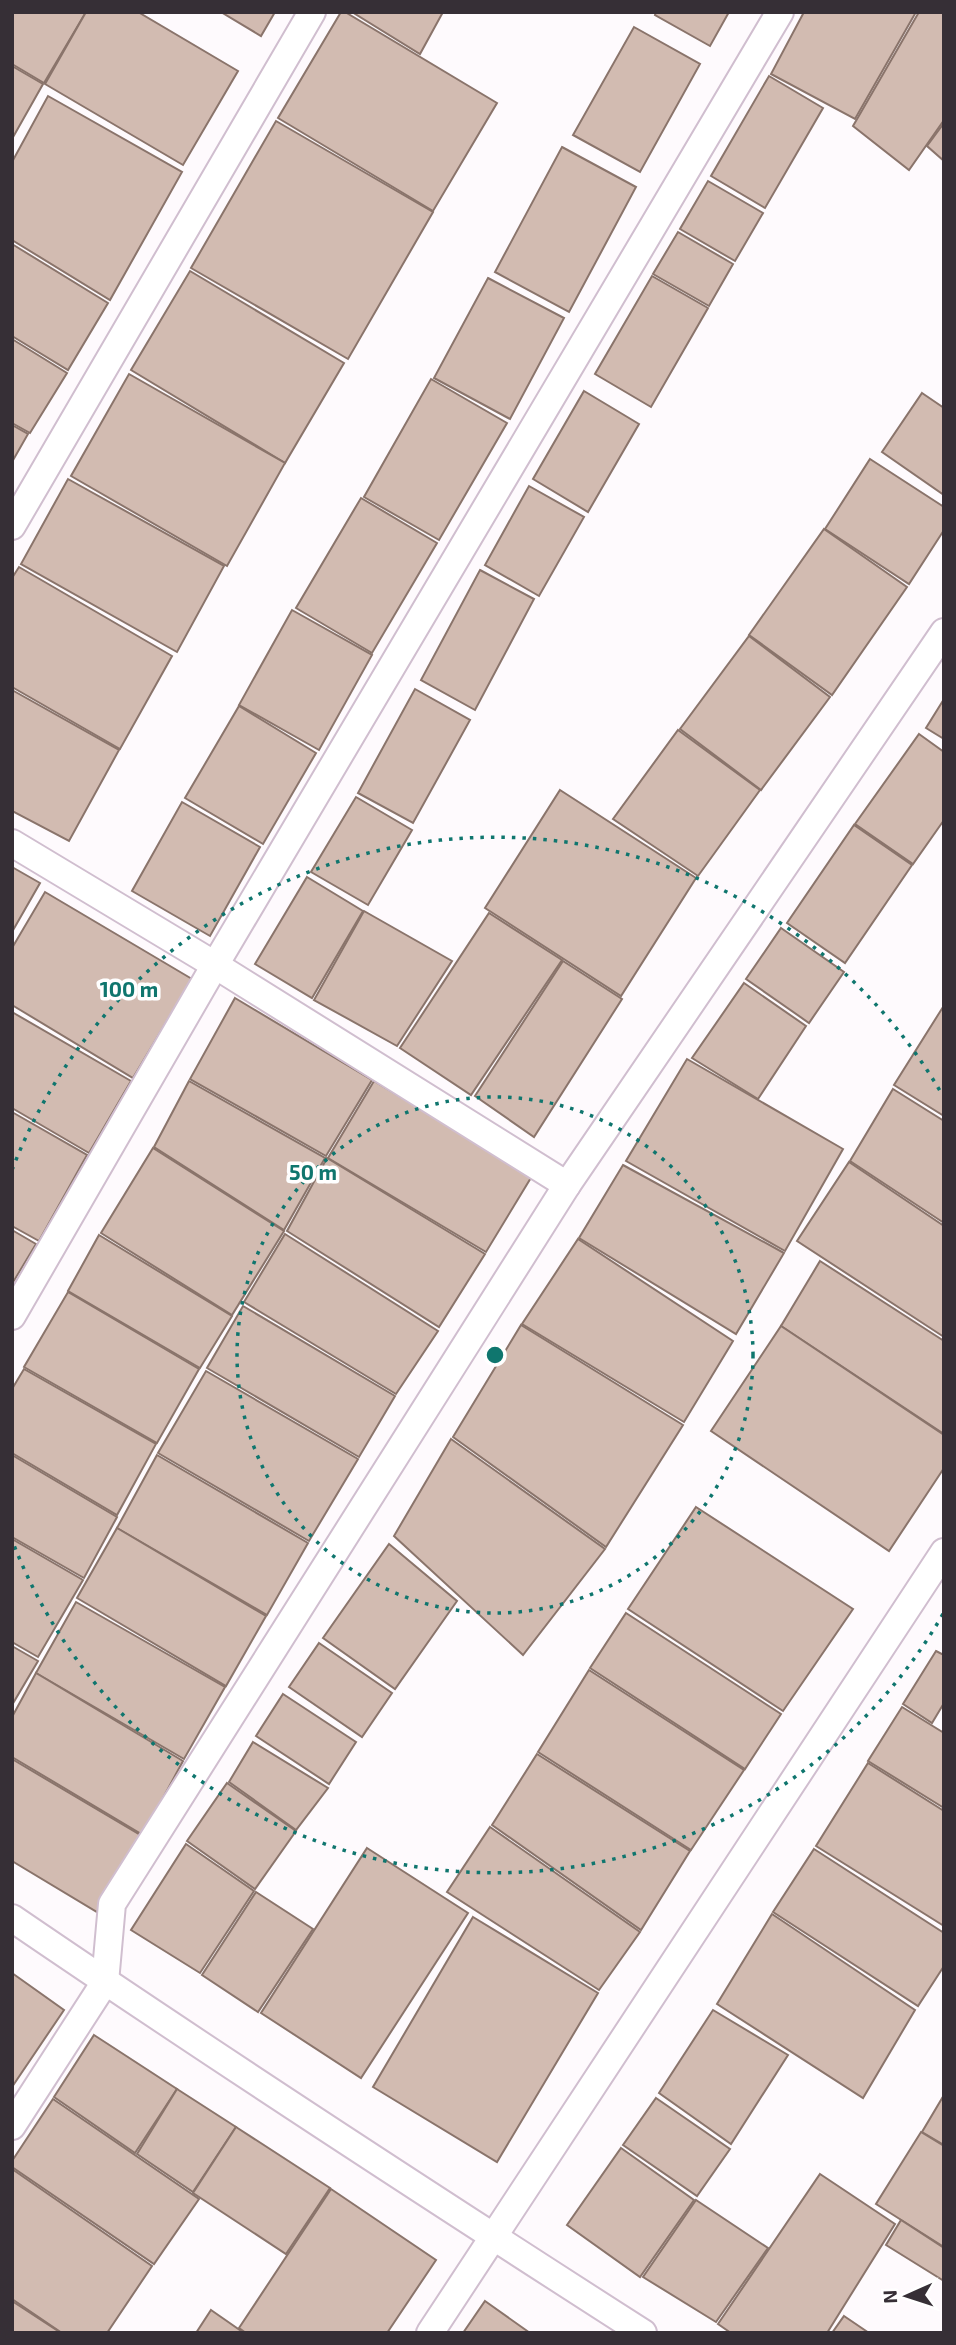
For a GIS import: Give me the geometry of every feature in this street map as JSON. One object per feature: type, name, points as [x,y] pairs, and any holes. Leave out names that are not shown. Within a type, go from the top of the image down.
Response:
[{"type":"street","points":[[12,526],[312,12]]},
{"type":"street","points":[[12,1316],[215,965],[780,12]]},
{"type":"street","points":[[12,2126],[105,1982],[112,1904],[567,1185],[944,632]]},
{"type":"street","points":[[12,843],[215,965],[567,1185]]},
{"type":"street","points":[[430,2333],[944,1552]]},
{"type":"street","points":[[12,1918],[494,2238],[643,2333]]},
{"type":"building","points":[[12,12],[86,12],[44,83],[12,64]]},
{"type":"building","points":[[86,12],[138,12],[238,71],[183,165],[45,84]]},
{"type":"building","points":[[221,12],[275,12],[261,36]]},
{"type":"building","points":[[341,12],[497,103],[433,211],[278,118]]},
{"type":"building","points":[[352,12],[443,12],[420,54]]},
{"type":"building","points":[[656,12],[729,12],[710,46],[655,15]]},
{"type":"building","points":[[804,12],[916,12],[855,119],[771,74]]},
{"type":"building","points":[[919,12],[944,12],[944,120],[909,170],[853,126]]},
{"type":"building","points":[[634,27],[700,64],[640,172],[573,135]]},
{"type":"building","points":[[12,66],[43,84],[12,139]]},
{"type":"building","points":[[769,76],[823,108],[765,208],[711,176]]},
{"type":"building","points":[[48,96],[182,172],[110,300],[12,240],[12,162]]},
{"type":"building","points":[[276,121],[433,212],[348,359],[191,268]]},
{"type":"building","points":[[944,123],[944,161],[927,146]]},
{"type":"building","points":[[562,147],[636,187],[569,312],[495,272]]},
{"type":"building","points":[[708,181],[763,213],[735,261],[680,229]]},
{"type":"building","points":[[678,232],[733,264],[709,306],[653,274]]},
{"type":"building","points":[[12,244],[108,303],[68,370],[12,336]]},
{"type":"building","points":[[190,271],[344,363],[285,463],[131,370]]},
{"type":"building","points":[[652,276],[708,308],[651,407],[595,374]]},
{"type":"building","points":[[488,278],[564,318],[510,419],[434,378]]},
{"type":"building","points":[[12,339],[67,373],[30,433],[12,423]]},
{"type":"building","points":[[129,374],[285,463],[227,566],[71,476]]},
{"type":"building","points":[[431,379],[507,423],[439,540],[364,497]]},
{"type":"building","points":[[584,391],[639,424],[588,512],[533,479]]},
{"type":"building","points":[[922,393],[944,408],[944,495],[882,452]]},
{"type":"building","points":[[12,425],[28,434],[12,462]]},
{"type":"building","points":[[870,459],[944,507],[944,530],[909,584],[825,529]]},
{"type":"building","points":[[68,479],[224,566],[177,652],[21,564]]},
{"type":"building","points":[[529,486],[584,517],[539,596],[485,565]]},
{"type":"building","points":[[361,498],[437,543],[372,653],[296,608]]},
{"type":"building","points":[[824,529],[907,587],[832,695],[749,635]]},
{"type":"building","points":[[19,567],[172,656],[120,749],[12,687],[12,578]]},
{"type":"building","points":[[480,570],[534,599],[475,710],[421,680]]},
{"type":"building","points":[[292,610],[372,655],[319,750],[239,705]]},
{"type":"building","points":[[749,636],[830,697],[761,790],[680,729]]},
{"type":"building","points":[[415,689],[470,720],[413,823],[358,793]]},
{"type":"building","points":[[12,690],[119,750],[69,841],[12,811]]},
{"type":"building","points":[[944,699],[944,739],[926,728]]},
{"type":"building","points":[[239,706],[316,753],[263,844],[185,798]]},
{"type":"building","points":[[678,730],[760,790],[698,876],[613,819]]},
{"type":"building","points":[[919,734],[944,752],[944,820],[913,864],[855,824]]},
{"type":"building","points":[[560,790],[696,878],[621,996],[485,908]]},
{"type":"building","points":[[356,797],[412,830],[368,905],[311,872]]},
{"type":"building","points":[[182,802],[260,847],[210,936],[132,891]]},
{"type":"building","points":[[854,825],[912,865],[845,963],[787,923]]},
{"type":"building","points":[[12,867],[40,883],[12,932]]},
{"type":"building","points":[[307,877],[363,911],[312,998],[255,964]]},
{"type":"building","points":[[45,892],[192,979],[133,1078],[12,1005],[12,948]]},
{"type":"building","points":[[364,911],[452,961],[397,1046],[314,1000]]},
{"type":"building","points":[[489,913],[562,960],[471,1095],[400,1048]]},
{"type":"building","points":[[781,928],[844,972],[809,1023],[746,979]]},
{"type":"building","points":[[563,961],[622,999],[534,1137],[475,1096]]},
{"type":"building","points":[[744,983],[806,1026],[758,1099],[692,1058]]},
{"type":"building","points":[[235,998],[372,1080],[326,1156],[190,1079]]},
{"type":"building","points":[[944,1008],[944,1116],[894,1085]]},
{"type":"building","points":[[12,1012],[131,1081],[89,1153],[12,1108]]},
{"type":"building","points":[[687,1059],[843,1149],[785,1251],[626,1161]]},
{"type":"building","points":[[189,1081],[325,1158],[284,1230],[154,1147]]},
{"type":"building","points":[[374,1081],[532,1176],[486,1252],[328,1158]]},
{"type":"building","points":[[893,1089],[944,1121],[944,1223],[850,1161]]},
{"type":"building","points":[[12,1112],[87,1155],[39,1241],[12,1226]]},
{"type":"building","points":[[153,1148],[284,1231],[232,1315],[101,1233]]},
{"type":"building","points":[[327,1158],[485,1254],[439,1327],[287,1231]]},
{"type":"building","points":[[849,1162],[944,1226],[944,1337],[797,1241]]},
{"type":"building","points":[[623,1165],[784,1253],[736,1334],[579,1238]]},
{"type":"building","points":[[12,1230],[36,1244],[12,1284]]},
{"type":"building","points":[[285,1234],[438,1331],[396,1394],[244,1302]]},
{"type":"building","points":[[99,1235],[232,1316],[200,1368],[68,1291]]},
{"type":"building","points":[[578,1239],[733,1341],[684,1422],[522,1324]]},
{"type":"building","points":[[820,1261],[944,1341],[944,1434],[781,1326]]},
{"type":"building","points":[[68,1292],[199,1369],[157,1443],[24,1367]]},
{"type":"building","points":[[243,1306],[395,1396],[359,1457],[207,1368]]},
{"type":"building","points":[[521,1325],[683,1425],[606,1547],[453,1437]]},
{"type":"building","points":[[781,1326],[944,1435],[944,1468],[889,1551],[711,1431]]},
{"type":"building","points":[[24,1369],[156,1444],[117,1515],[12,1453],[12,1389]]},
{"type":"building","points":[[206,1371],[358,1459],[309,1541],[158,1453]]},
{"type":"building","points":[[451,1439],[605,1549],[523,1655],[394,1536]]},
{"type":"building","points":[[12,1455],[117,1517],[84,1578],[12,1537]]},
{"type":"building","points":[[157,1455],[308,1543],[267,1615],[117,1528]]},
{"type":"building","points":[[696,1507],[853,1609],[783,1711],[628,1609]]},
{"type":"building","points":[[117,1528],[266,1616],[226,1686],[77,1598]]},
{"type":"building","points":[[12,1539],[83,1580],[38,1657],[12,1642]]},
{"type":"building","points":[[389,1544],[457,1601],[395,1689],[323,1638]]},
{"type":"building","points":[[76,1602],[225,1687],[184,1759],[36,1673]]},
{"type":"building","points":[[626,1613],[781,1714],[745,1769],[590,1668]]},
{"type":"building","points":[[319,1643],[392,1693],[362,1737],[289,1687]]},
{"type":"building","points":[[12,1646],[38,1661],[12,1705]]},
{"type":"building","points":[[936,1651],[944,1655],[944,1703],[932,1723],[903,1704]]},
{"type":"building","points":[[589,1670],[744,1770],[691,1850],[538,1752]]},
{"type":"building","points":[[36,1673],[183,1761],[143,1835],[12,1757],[12,1717]]},
{"type":"building","points":[[283,1694],[356,1742],[329,1784],[256,1736]]},
{"type":"building","points":[[902,1707],[944,1733],[944,1808],[868,1761]]},
{"type":"building","points":[[253,1742],[328,1788],[296,1830],[229,1782]]},
{"type":"building","points":[[537,1754],[690,1851],[641,1930],[492,1825]]},
{"type":"building","points":[[12,1759],[142,1836],[97,1912],[12,1861]]},
{"type":"building","points":[[868,1763],[944,1811],[944,1926],[816,1846]]},
{"type":"building","points":[[227,1783],[296,1831],[255,1889],[187,1841]]},
{"type":"building","points":[[490,1827],[640,1932],[599,1990],[447,1892]]},
{"type":"building","points":[[186,1844],[254,1891],[200,1973],[131,1930]]},
{"type":"building","points":[[367,1848],[468,1913],[361,2078],[261,2013]]},
{"type":"building","points":[[814,1849],[944,1933],[944,1966],[918,2006],[773,1912]]},
{"type":"building","points":[[256,1892],[313,1929],[258,2012],[202,1975]]},
{"type":"building","points":[[772,1914],[915,2010],[863,2098],[717,2004]]},
{"type":"building","points":[[473,1917],[598,1993],[497,2162],[373,2087]]},
{"type":"building","points":[[12,1973],[64,2010],[12,2087]]},
{"type":"building","points":[[713,2010],[788,2055],[731,2144],[659,2093]]},
{"type":"building","points":[[94,2035],[177,2089],[135,2153],[54,2097]]},
{"type":"building","points":[[177,2089],[236,2127],[193,2192],[137,2154]]},
{"type":"building","points":[[944,2095],[944,2145],[922,2132]]},
{"type":"building","points":[[656,2098],[730,2149],[697,2196],[623,2145]]},
{"type":"building","points":[[53,2099],[199,2199],[154,2264],[12,2167],[12,2161]]},
{"type":"building","points":[[236,2127],[330,2188],[286,2254],[193,2193]]},
{"type":"building","points":[[921,2132],[944,2146],[944,2247],[876,2204]]},
{"type":"building","points":[[621,2148],[694,2200],[640,2277],[567,2225]]},
{"type":"building","points":[[12,2169],[152,2266],[107,2333],[62,2333],[12,2299]]},
{"type":"building","points":[[820,2174],[895,2224],[827,2333],[731,2333],[718,2324]]},
{"type":"building","points":[[331,2189],[436,2260],[387,2333],[246,2333],[239,2328]]},
{"type":"building","points":[[696,2200],[768,2248],[716,2322],[643,2277]]},
{"type":"building","points":[[901,2220],[944,2248],[944,2281],[886,2245]]},
{"type":"building","points":[[12,2301],[61,2333],[12,2333]]},
{"type":"building","points":[[485,2301],[530,2333],[463,2333]]},
{"type":"building","points":[[211,2310],[244,2333],[196,2333]]},
{"type":"building","points":[[844,2316],[869,2333],[832,2333]]}]
